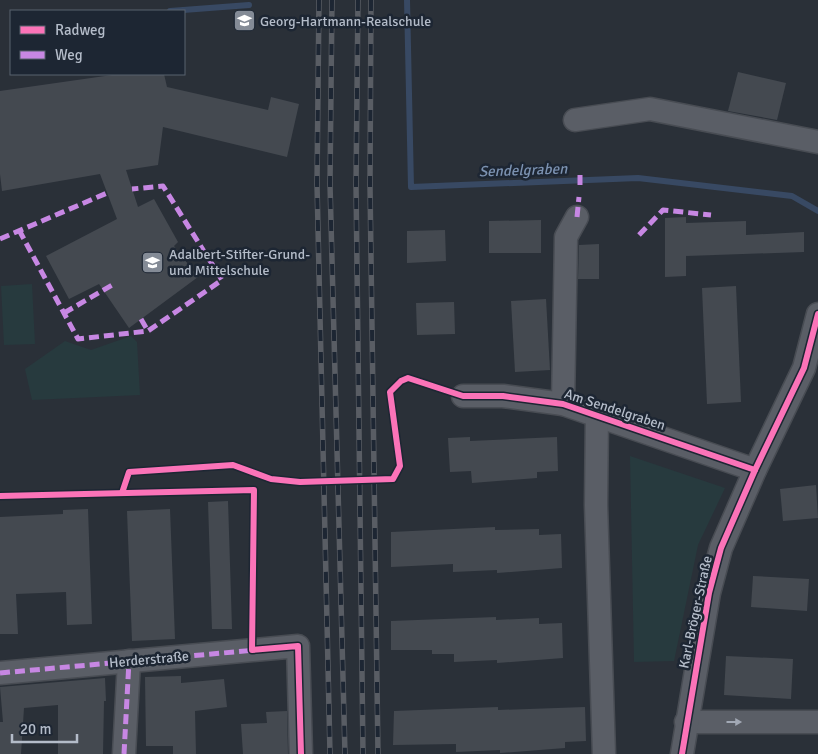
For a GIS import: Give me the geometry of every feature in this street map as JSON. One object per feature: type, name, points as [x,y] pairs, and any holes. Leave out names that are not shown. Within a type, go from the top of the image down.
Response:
[{"type":"street","points":[[575,120],[650,109],[818,142]]},
{"type":"street","name":"Am Sendelgraben","points":[[563,404],[566,237],[577,217]]},
{"type":"street","name":"Karl-Bröger-Straße","points":[[682,754],[709,593],[721,548],[754,470],[811,368],[818,314]]},
{"type":"street","name":"Am Sendelgraben","points":[[463,396],[503,396],[563,404],[597,414],[754,470]]},
{"type":"street","points":[[597,414],[596,505],[604,754]]},
{"type":"street","name":"Herderstraße","points":[[0,672],[298,646],[301,754]]},
{"type":"street","points":[[124,754],[129,661]]},
{"type":"street","points":[[686,722],[818,722]]},
{"type":"green space","points":[[32,284],[35,344],[4,345],[1,286]]},
{"type":"green space","points":[[131,336],[137,342],[140,395],[32,400],[25,369],[65,341],[91,350]]},
{"type":"green space","points":[[630,456],[725,488],[698,545],[674,661],[634,662]]},
{"type":"building","points":[[738,72],[786,83],[777,120],[728,111]]},
{"type":"building","points":[[112,75],[164,75],[167,87],[268,110],[271,97],[299,104],[287,157],[163,127],[158,165],[126,170],[138,207],[154,199],[178,242],[174,246],[198,277],[129,328],[99,284],[69,299],[46,256],[117,219],[100,174],[2,191],[0,174],[0,91]]},
{"type":"building","points":[[686,217],[686,223],[746,221],[746,235],[804,232],[804,252],[686,256],[686,276],[665,277],[665,218]]},
{"type":"building","points":[[541,220],[541,253],[489,253],[489,221]]},
{"type":"building","points":[[445,230],[446,261],[407,263],[407,231]]},
{"type":"building","points":[[599,244],[599,279],[578,279],[579,245]]},
{"type":"building","points":[[736,286],[741,402],[707,404],[702,288]]},
{"type":"building","points":[[546,299],[550,370],[515,372],[511,301]]},
{"type":"building","points":[[454,302],[455,334],[417,335],[416,303]]},
{"type":"building","points":[[470,437],[470,441],[557,437],[558,471],[537,472],[537,478],[472,483],[471,471],[450,472],[448,438]]},
{"type":"building","points":[[816,485],[818,518],[783,521],[780,489]]},
{"type":"building","points":[[228,501],[232,629],[212,629],[208,502]]},
{"type":"building","points":[[88,509],[92,624],[67,625],[66,592],[16,594],[18,634],[0,634],[0,517],[63,514],[63,510]]},
{"type":"building","points":[[170,509],[175,639],[132,641],[127,511]]},
{"type":"building","points":[[495,527],[495,530],[539,529],[539,535],[561,534],[562,568],[497,573],[497,570],[453,572],[453,564],[391,567],[391,532]]},
{"type":"building","points":[[753,576],[809,579],[807,611],[751,607]]},
{"type":"building","points":[[496,617],[496,620],[539,618],[539,624],[562,623],[563,658],[497,663],[497,660],[454,662],[454,654],[432,654],[432,650],[391,650],[391,621]]},
{"type":"building","points":[[726,656],[793,659],[791,699],[724,695]]},
{"type":"building","points":[[181,676],[181,683],[224,679],[227,707],[195,711],[196,754],[173,754],[173,746],[146,746],[145,677]]},
{"type":"building","points":[[105,678],[106,701],[104,701],[103,754],[58,754],[58,705],[24,708],[21,754],[0,754],[0,722],[3,722],[0,687]]},
{"type":"building","points":[[498,707],[498,710],[585,707],[586,741],[565,742],[565,748],[500,753],[500,750],[456,752],[456,744],[393,745],[394,711]]},
{"type":"building","points":[[287,711],[288,754],[243,754],[241,724],[267,723],[266,712]]},
{"type":"waterway","name":"Sendelgraben","points":[[407,0],[411,187],[638,178],[792,196],[818,211]]},
{"type":"waterway","name":"Sendelgraben","points":[[183,10],[249,5]]},
{"type":"railway","points":[[319,0],[317,184],[330,754]]},
{"type":"railway","points":[[332,0],[330,184],[345,754]]},
{"type":"railway","points":[[358,0],[356,185],[363,754]]},
{"type":"railway","points":[[371,0],[370,185],[378,754]]},
{"type":"marked path","points":[[580,175],[580,187]]},
{"type":"marked path","points":[[19,230],[78,339],[148,331],[222,280],[163,186],[132,189]]},
{"type":"marked path","points":[[0,239],[107,193]]},
{"type":"marked path","points":[[577,217],[579,197]]},
{"type":"marked path","points":[[639,235],[663,210],[711,215]]},
{"type":"marked path","points":[[64,313],[114,284]]},
{"type":"marked path","points":[[141,319],[148,331]]},
{"type":"marked path","points":[[0,673],[256,650]]},
{"type":"marked path","points":[[124,754],[129,661]]},
{"type":"cycle path","points":[[682,754],[709,593],[721,548],[755,470],[804,368],[818,314]]},
{"type":"cycle path","points":[[122,493],[129,472],[233,465],[271,479],[300,482],[393,479],[400,466],[390,392],[401,381],[408,378],[463,396],[503,396],[563,404],[755,470]]},
{"type":"cycle path","points":[[0,496],[254,490],[252,650],[298,646],[301,754]]},
{"type":"place","name":"Georg-Hartmann-Realschule","points":[[244,21]]},
{"type":"place","name":"Adalbert-Stifter-Grund- und Mittelschule","points":[[153,262]]}]
